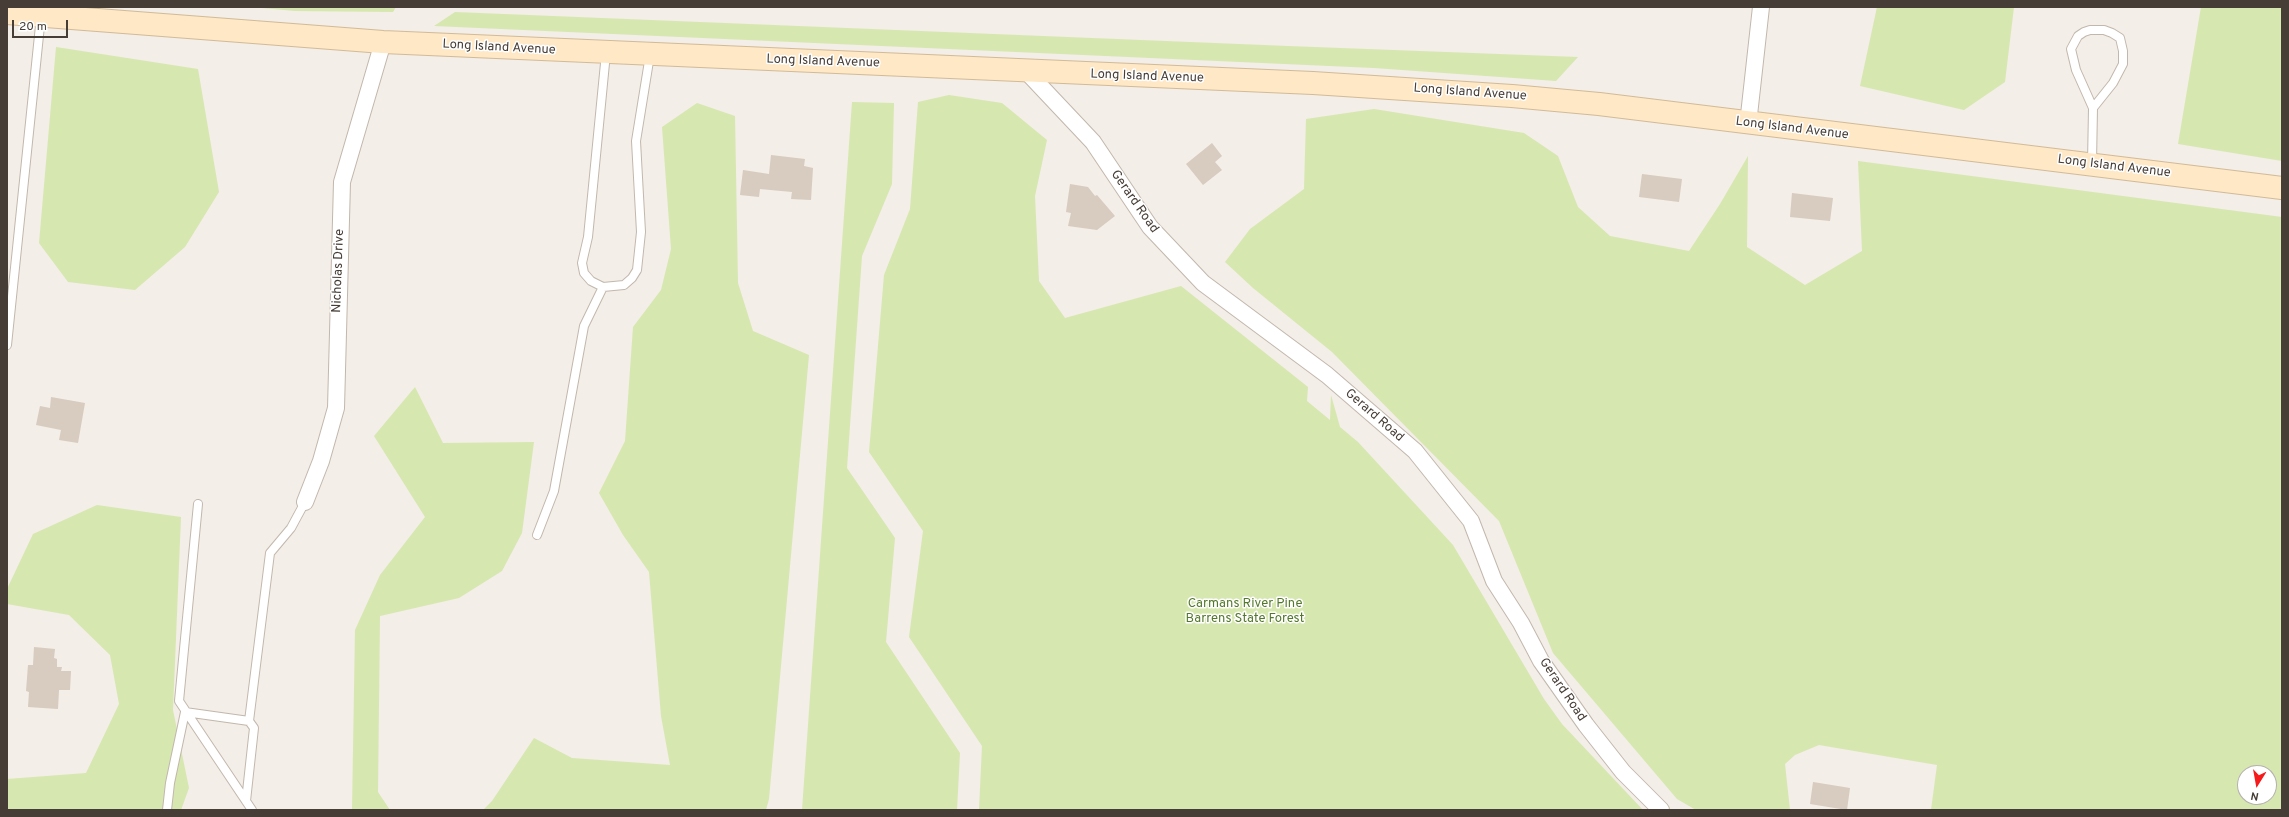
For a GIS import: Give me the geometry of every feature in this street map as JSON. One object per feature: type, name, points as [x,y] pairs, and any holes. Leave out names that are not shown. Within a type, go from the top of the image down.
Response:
[{"type":"street","points":[[1748,124],[1761,7]]},
{"type":"street","name":"Long Island Avenue","points":[[7,13],[383,42],[1027,72],[1412,88],[1599,104],[1748,124],[2092,164],[2282,188]]},
{"type":"street","name":"Nicholas Drive","points":[[305,502],[321,461],[336,408],[342,182],[383,42]]},
{"type":"street","name":"Gerard Road","points":[[1027,72],[1093,142],[1150,227],[1204,283],[1327,375],[1415,451],[1471,521],[1494,582],[1521,623],[1541,661],[1586,725],[1622,772],[1661,810]]},
{"type":"lane","points":[[7,345],[41,16]]},
{"type":"lane","points":[[2092,164],[2093,108],[2076,70],[2071,49],[2078,36],[2084,32],[2090,30],[2104,30],[2120,38],[2123,51],[2123,64],[2113,83],[2093,108]]},
{"type":"lane","points":[[606,53],[588,237],[582,263],[584,273],[591,281],[603,287],[624,285],[632,278],[637,270],[641,232],[636,141],[650,55]]},
{"type":"lane","points":[[537,535],[554,491],[584,326],[603,287]]},
{"type":"lane","points":[[246,801],[254,728],[249,721],[270,553],[291,528],[305,502]]},
{"type":"lane","points":[[198,504],[179,701],[252,810]]},
{"type":"lane","points":[[185,712],[249,721]]},
{"type":"lane","points":[[166,810],[185,712]]},
{"type":"green space","points":[[251,7],[396,7],[393,12],[295,11]]},
{"type":"green space","points":[[1877,7],[2014,7],[2005,82],[1964,110],[1860,86]]},
{"type":"green space","points":[[2201,7],[2282,7],[2282,161],[2178,144]]},
{"type":"green space","points":[[455,12],[1578,57],[1556,81],[1374,68],[434,26]]},
{"type":"green space","points":[[56,47],[198,69],[219,192],[185,247],[135,290],[68,282],[39,243]]},
{"type":"green space","name":"Carmans River Pine Barrens State Forest","points":[[949,95],[1002,103],[1047,140],[1035,196],[1039,281],[1065,318],[1181,286],[1308,387],[1307,401],[1330,420],[1331,395],[1340,427],[1358,442],[1453,545],[1544,699],[1562,724],[1643,810],[979,810],[982,746],[909,637],[923,531],[869,452],[884,275],[910,209],[918,102]]},
{"type":"green space","points":[[852,102],[894,103],[892,184],[862,256],[847,468],[895,538],[886,642],[960,753],[957,810],[802,810]]},
{"type":"green space","points":[[697,103],[735,116],[738,283],[753,331],[809,355],[769,799],[766,810],[483,810],[492,801],[534,738],[572,758],[670,765],[661,716],[649,572],[623,535],[599,493],[625,441],[633,327],[661,290],[671,249],[662,127]]},
{"type":"green space","points":[[1374,109],[1524,133],[1558,156],[1578,207],[1610,236],[1689,251],[1720,204],[1748,156],[1747,247],[1805,285],[1862,251],[1858,161],[2282,217],[2282,810],[1931,810],[1937,765],[1819,745],[1795,755],[1785,764],[1790,810],[1696,810],[1677,799],[1553,653],[1499,521],[1332,352],[1253,288],[1225,262],[1250,229],[1304,189],[1306,119]]},
{"type":"green space","points":[[415,387],[443,443],[534,442],[522,533],[502,571],[459,598],[380,616],[378,792],[390,810],[352,810],[355,630],[380,575],[425,517],[374,436]]},
{"type":"green space","points":[[97,505],[181,517],[173,710],[189,788],[181,810],[7,810],[7,779],[86,773],[119,704],[110,655],[69,615],[7,604],[7,589],[33,534]]},
{"type":"building","points":[[1212,143],[1222,156],[1215,162],[1222,170],[1203,185],[1186,164]]},
{"type":"building","points":[[771,155],[805,159],[804,166],[813,168],[811,200],[791,199],[792,192],[760,189],[759,197],[740,195],[743,170],[769,174]]},
{"type":"building","points":[[1642,174],[1682,179],[1679,202],[1639,197]]},
{"type":"building","points":[[1070,184],[1088,187],[1115,216],[1097,230],[1068,226],[1071,213],[1066,212]]},
{"type":"building","points":[[1792,193],[1833,198],[1830,221],[1790,217]]},
{"type":"building","points":[[51,397],[85,403],[78,443],[59,440],[61,430],[36,425],[40,406],[50,408]]},
{"type":"building","points":[[34,647],[55,649],[54,658],[57,659],[57,667],[62,667],[61,671],[71,671],[70,690],[59,690],[58,709],[28,707],[29,692],[26,691],[28,665],[33,665]]},
{"type":"building","points":[[1813,782],[1850,788],[1847,810],[1810,804]]}]
